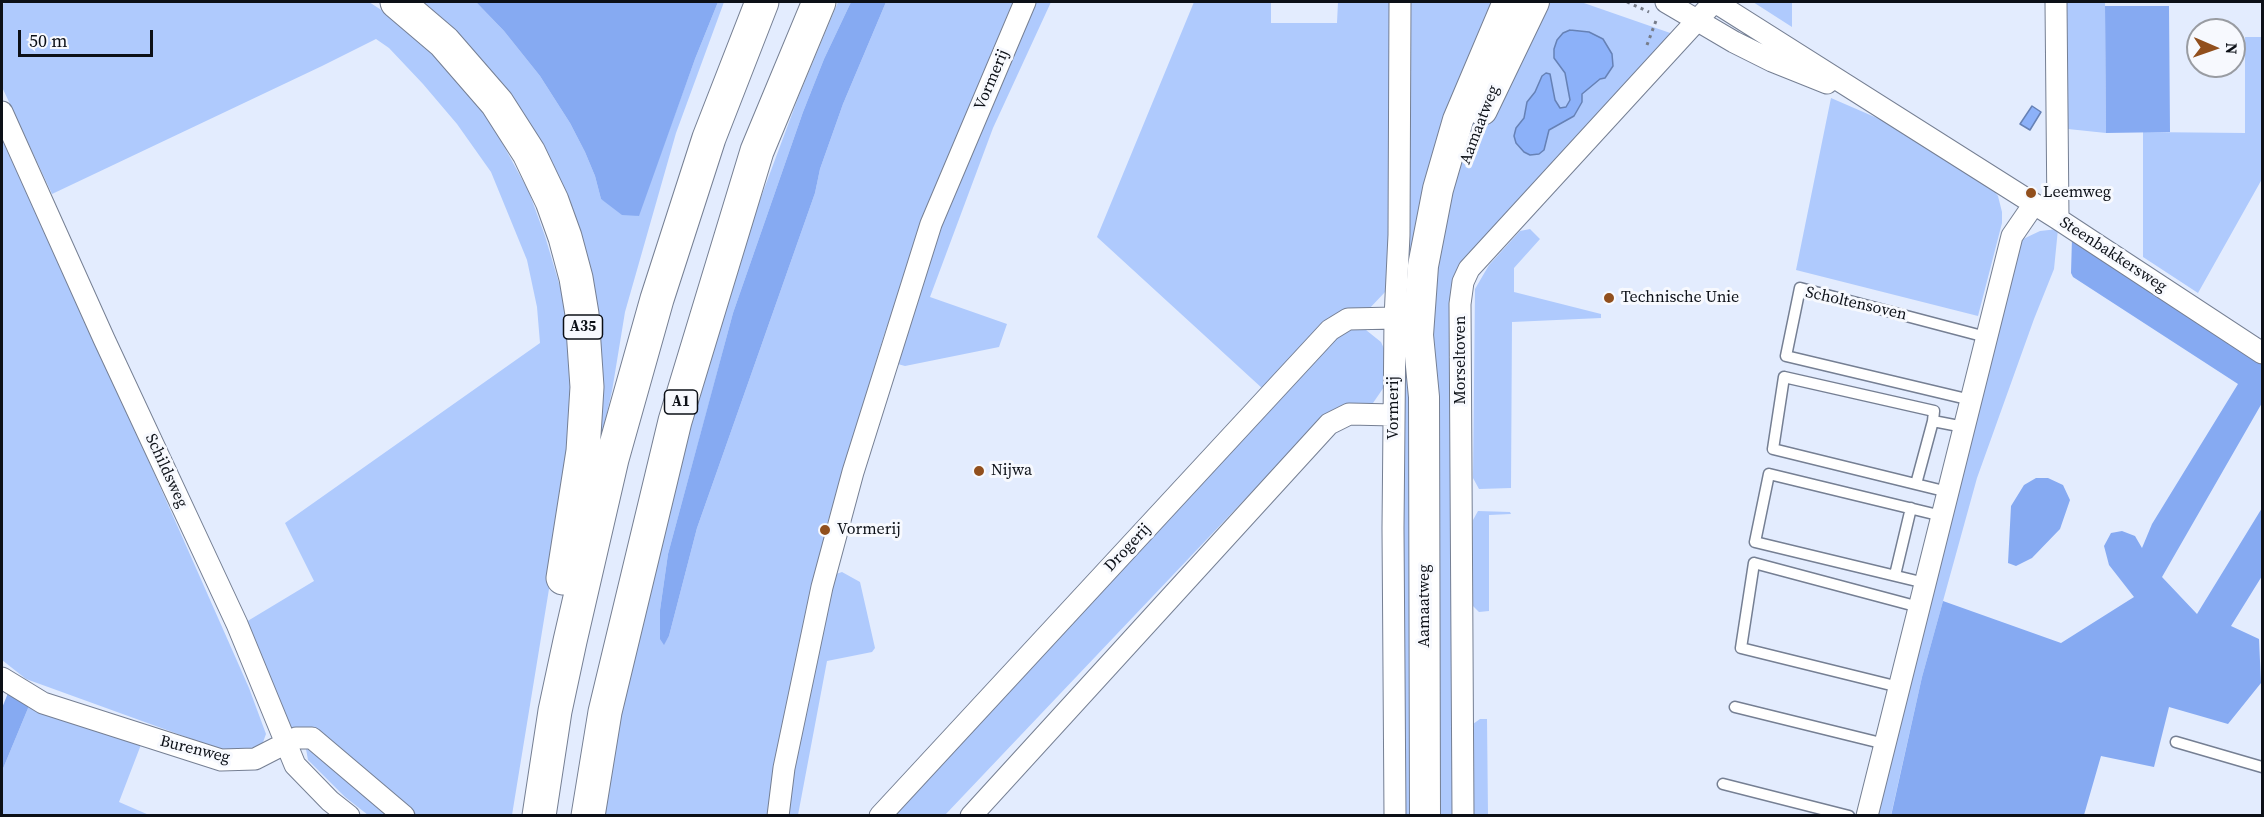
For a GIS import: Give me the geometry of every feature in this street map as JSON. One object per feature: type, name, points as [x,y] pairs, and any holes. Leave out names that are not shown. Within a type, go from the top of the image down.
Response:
[{"type":"highway","name":"A35","points":[[397,2],[444,42],[498,103],[514,126],[552,201],[576,278],[585,350],[586,419],[557,617],[555,711]]},
{"type":"highway","points":[[539,816],[555,711],[612,459],[657,299],[709,138],[762,2]]},
{"type":"highway","name":"A1","points":[[588,816],[605,712],[675,421],[758,151],[819,2]]},
{"type":"main road","name":"Aamaatweg","points":[[1425,816],[1424,397],[1418,335],[1423,266],[1438,189],[1458,120],[1508,2]]},
{"type":"main road","name":"Aamaatweg","points":[[1424,397],[1437,275],[1455,196],[1480,116],[1534,2]]},
{"type":"street","name":"Vormerij","points":[[778,816],[784,768],[822,587],[853,472],[931,224],[1025,2]]},
{"type":"street","name":"Vormerij","points":[[1395,816],[1394,415],[1399,235],[1400,2]]},
{"type":"street","name":"Steenbakkersweg","points":[[1666,2],[1734,42],[1772,61],[1872,101]]},
{"type":"street","name":"Steenbakkersweg","points":[[1714,2],[2058,219],[2262,353]]},
{"type":"street","name":"Morseltoven","points":[[1463,816],[1460,304],[1463,282],[1468,269],[1714,2]]},
{"type":"street","points":[[2056,2],[2058,219]]},
{"type":"street","name":"Schildsweg","points":[[2,112],[104,339],[237,624],[295,765],[330,801],[349,816]]},
{"type":"street","points":[[1867,816],[2012,236],[2034,204]]},
{"type":"street","name":"Drogerij","points":[[880,816],[1330,330],[1348,320],[1395,318]]},
{"type":"street","points":[[971,816],[1329,424],[1349,414],[1394,415]]},
{"type":"street","name":"Burenweg","points":[[2,678],[43,703],[221,760],[255,759],[303,737],[312,738],[404,816]]},
{"type":"lane","name":"Scholtensoven","points":[[1971,400],[1786,356],[1800,288],[1986,337]]},
{"type":"lane","points":[[1917,484],[1934,411],[1784,377],[1773,449],[1948,492]]},
{"type":"lane","points":[[1932,421],[1964,427]]},
{"type":"lane","points":[[1925,583],[1755,542],[1769,474],[1942,516]]},
{"type":"lane","points":[[1895,575],[1911,508]]},
{"type":"lane","points":[[1899,687],[1741,648],[1754,563],[1919,607]]},
{"type":"lane","points":[[1735,707],[1885,744]]},
{"type":"lane","points":[[2176,742],[2262,767]]},
{"type":"lane","points":[[1723,784],[1849,816]]},
{"type":"shaded area","points":[[8,2],[369,2],[389,15],[433,51],[488,117],[529,192],[567,310],[573,403],[558,534],[512,815],[414,815],[289,726],[246,622],[314,581],[285,523],[540,343],[537,307],[527,260],[491,172],[457,124],[423,84],[389,48],[376,39],[52,194],[2,87],[2,4]]},
{"type":"shaded area","points":[[409,2],[476,2],[504,31],[540,76],[570,123],[595,176],[601,199],[638,216],[695,59],[718,2],[724,2],[676,133],[625,312],[612,391],[578,541],[574,246]]},
{"type":"shaded area","points":[[476,2],[718,2],[695,59],[639,216],[622,215],[601,199],[595,176],[570,123],[540,76],[504,31]]},
{"type":"shaded area","points":[[838,2],[851,2],[824,59],[803,112],[733,313],[668,554],[660,610],[664,644],[669,636],[697,528],[815,193],[820,169],[843,104],[886,2],[1013,2],[945,165],[884,335],[828,521],[794,669],[767,815],[604,816],[637,623],[717,331],[751,224],[798,98]]},
{"type":"shaded area","points":[[851,2],[886,2],[843,104],[820,169],[815,193],[697,528],[669,636],[664,645],[660,639],[660,610],[668,554],[733,313],[803,112],[824,59]]},
{"type":"shaded area","points":[[1033,2],[1051,2],[993,128],[930,297],[1007,324],[999,347],[905,366],[894,363],[921,274]]},
{"type":"shaded area","points":[[1194,2],[1271,2],[1271,23],[1337,23],[1338,2],[1389,2],[1391,6],[1389,246],[1386,291],[1368,310],[1263,389],[1097,237]]},
{"type":"shaded area","points":[[1410,2],[1581,2],[1676,35],[1466,261],[1455,815],[1403,816],[1404,275]]},
{"type":"shaded area","points":[[1753,2],[1792,2],[1792,27]]},
{"type":"shaded area","points":[[2067,2],[2105,2],[2106,133],[2068,129]]},
{"type":"shaded area","points":[[2105,6],[2169,6],[2170,132],[2106,133]]},
{"type":"shaded area","points":[[1570,30],[1589,32],[1603,39],[1612,54],[1613,66],[1605,78],[1600,79],[1582,94],[1582,102],[1574,116],[1549,130],[1544,150],[1539,154],[1530,155],[1516,143],[1514,136],[1516,128],[1524,118],[1527,102],[1546,73],[1550,74],[1555,100],[1560,108],[1566,107],[1570,100],[1565,73],[1554,58],[1554,49],[1557,40],[1563,33]]},
{"type":"shaded area","points":[[2246,37],[2262,37],[2262,179],[2198,293],[2143,257],[2143,132],[2245,133]]},
{"type":"shaded area","points":[[1831,98],[1914,134],[1986,181],[1998,196],[2002,223],[1978,316],[1796,270]]},
{"type":"shaded area","points":[[2032,106],[2041,112],[2030,130],[2020,124]]},
{"type":"shaded area","points":[[2,129],[249,688],[266,734],[262,745],[236,752],[222,750],[26,679],[2,660]]},
{"type":"shaded area","points":[[1530,229],[1540,239],[1514,268],[1514,292],[1601,314],[1601,318],[1512,322],[1511,488],[1479,489],[1473,478],[1475,289],[1489,265],[1520,231]]},
{"type":"shaded area","points":[[2058,229],[2054,269],[1977,478],[1922,677],[1891,815],[1876,816],[2021,240],[2040,231]]},
{"type":"shaded area","points":[[2072,238],[2262,363],[2262,403],[2162,577],[2197,614],[2262,508],[2262,576],[2231,626],[2259,639],[2261,683],[2228,724],[2169,707],[2154,767],[2101,756],[2084,815],[1891,816],[1922,677],[1943,601],[2061,643],[2134,597],[2109,565],[2104,546],[2111,533],[2122,531],[2135,536],[2142,548],[2152,524],[2238,384],[2073,277],[2071,273]]},
{"type":"shaded area","points":[[1354,328],[1366,330],[1381,342],[1386,353],[1387,371],[1384,387],[1373,403],[1354,406],[1323,417],[945,815],[893,816],[1338,332]]},
{"type":"shaded area","points":[[2036,478],[2048,478],[2063,485],[2070,500],[2060,529],[2032,558],[2016,566],[2008,563],[2011,506],[2024,485]]},
{"type":"shaded area","points":[[1478,511],[1510,512],[1511,514],[1489,515],[1489,611],[1479,612],[1472,605],[1473,520]]},
{"type":"shaded area","points":[[842,572],[860,582],[875,648],[872,652],[827,661],[798,815],[785,816],[834,579],[836,574]]},
{"type":"shaded area","points":[[8,693],[31,701],[2,771],[2,708]]},
{"type":"shaded area","points":[[31,701],[142,742],[119,802],[149,815],[2,816],[2,771]]},
{"type":"shaded area","points":[[1480,719],[1487,719],[1488,815],[1473,816],[1473,724]]},
{"type":"shaded area","points":[[306,749],[313,750],[391,815],[368,815],[345,797],[308,760]]},
{"type":"place","name":"Leemweg","points":[[2031,193]]},
{"type":"place","name":"Technische Unie","points":[[1609,298]]},
{"type":"place","name":"Nijwa","points":[[979,471]]},
{"type":"place","name":"Vormerij","points":[[825,530]]}]
